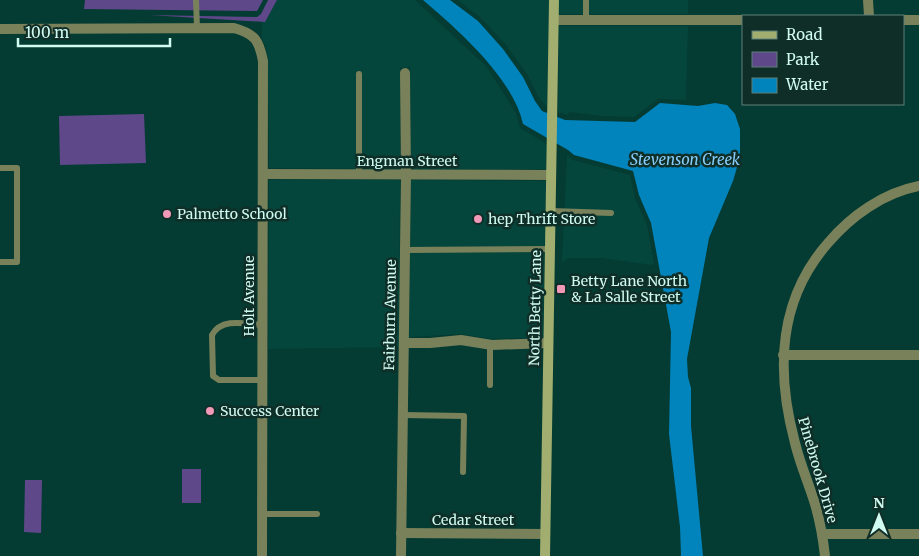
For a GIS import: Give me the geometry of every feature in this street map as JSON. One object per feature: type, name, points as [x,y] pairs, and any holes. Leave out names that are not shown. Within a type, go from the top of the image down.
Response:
[{"type":"street","name":"North Betty Lane","points":[[545,556],[554,0]]},
{"type":"street","points":[[868,0],[869,15]]},
{"type":"street","points":[[554,20],[742,20]]},
{"type":"street","points":[[904,20],[919,20]]},
{"type":"street","points":[[0,29],[197,28]]},
{"type":"street","name":"Holt Avenue","points":[[197,28],[234,28],[246,31],[256,38],[261,48],[263,61],[262,556]]},
{"type":"street","name":"Fairburn Avenue","points":[[401,556],[406,174],[405,73]]},
{"type":"street","name":"Engman Street","points":[[263,174],[551,175]]},
{"type":"street","name":"Pinebrook Drive","points":[[825,556],[822,534],[789,419],[784,385],[783,355],[785,328],[795,295],[809,269],[839,230],[862,211],[908,188],[919,186]]},
{"type":"street","points":[[404,343],[461,340],[490,345],[548,343]]},
{"type":"street","points":[[783,355],[919,355]]},
{"type":"street","name":"Cedar Street","points":[[401,533],[545,534]]},
{"type":"street","points":[[822,534],[919,534]]},
{"type":"lane","points":[[196,0],[197,28]]},
{"type":"lane","points":[[586,0],[586,20]]},
{"type":"lane","points":[[359,74],[359,174]]},
{"type":"lane","points":[[0,168],[17,168],[17,262],[0,262]]},
{"type":"lane","points":[[551,211],[611,212]]},
{"type":"lane","points":[[405,250],[550,249]]},
{"type":"lane","points":[[263,325],[227,324],[215,330],[212,335],[213,376],[219,380],[263,380]]},
{"type":"lane","points":[[490,345],[490,385]]},
{"type":"lane","points":[[403,416],[464,416],[463,472]]},
{"type":"lane","points":[[262,514],[317,514]]},
{"type":"shaded area","points":[[277,0],[415,0],[486,66],[516,113],[520,128],[547,144],[546,169],[411,169],[410,67],[400,68],[400,169],[269,168],[268,61],[266,47],[262,39],[262,22],[265,22]]},
{"type":"shaded area","points":[[458,0],[549,0],[547,107],[539,98],[527,74],[506,45],[481,18]]},
{"type":"shaded area","points":[[559,0],[688,0],[688,14],[559,14]]},
{"type":"shaded area","points":[[559,26],[688,26],[686,100],[658,99],[634,117],[569,112],[568,115],[558,112]]},
{"type":"shaded area","points":[[567,155],[573,160],[630,175],[635,198],[647,225],[654,263],[652,265],[601,258],[568,258],[562,263]]},
{"type":"shaded area","points":[[269,180],[400,180],[399,347],[268,349]]},
{"type":"shaded area","points":[[411,180],[546,181],[543,337],[493,339],[460,334],[409,337]]},
{"type":"green space","points":[[85,0],[263,0],[257,11],[84,9]]},
{"type":"green space","points":[[268,0],[277,0],[265,22],[149,15],[257,17],[261,14]]},
{"type":"green space","points":[[144,114],[146,163],[60,165],[59,116]]},
{"type":"green space","points":[[182,469],[201,469],[201,503],[182,503]]},
{"type":"green space","points":[[25,480],[42,480],[41,533],[24,532]]},
{"type":"water","name":"Stevenson Creek","points":[[423,0],[450,0],[478,21],[503,49],[523,77],[542,111],[565,120],[635,122],[660,103],[698,106],[715,103],[727,105],[735,114],[740,129],[740,157],[733,181],[709,238],[687,359],[691,388],[691,426],[703,556],[681,556],[680,527],[669,434],[671,332],[651,223],[639,195],[633,171],[574,155],[523,124],[508,89],[496,72],[467,40]]},
{"type":"place","name":"Palmetto School","points":[[167,214]]},
{"type":"place","name":"hep Thrift Store","points":[[478,219]]},
{"type":"place","name":"Betty Lane North & La Salle Street","points":[[561,289]]},
{"type":"place","name":"Success Center","points":[[210,411]]}]
